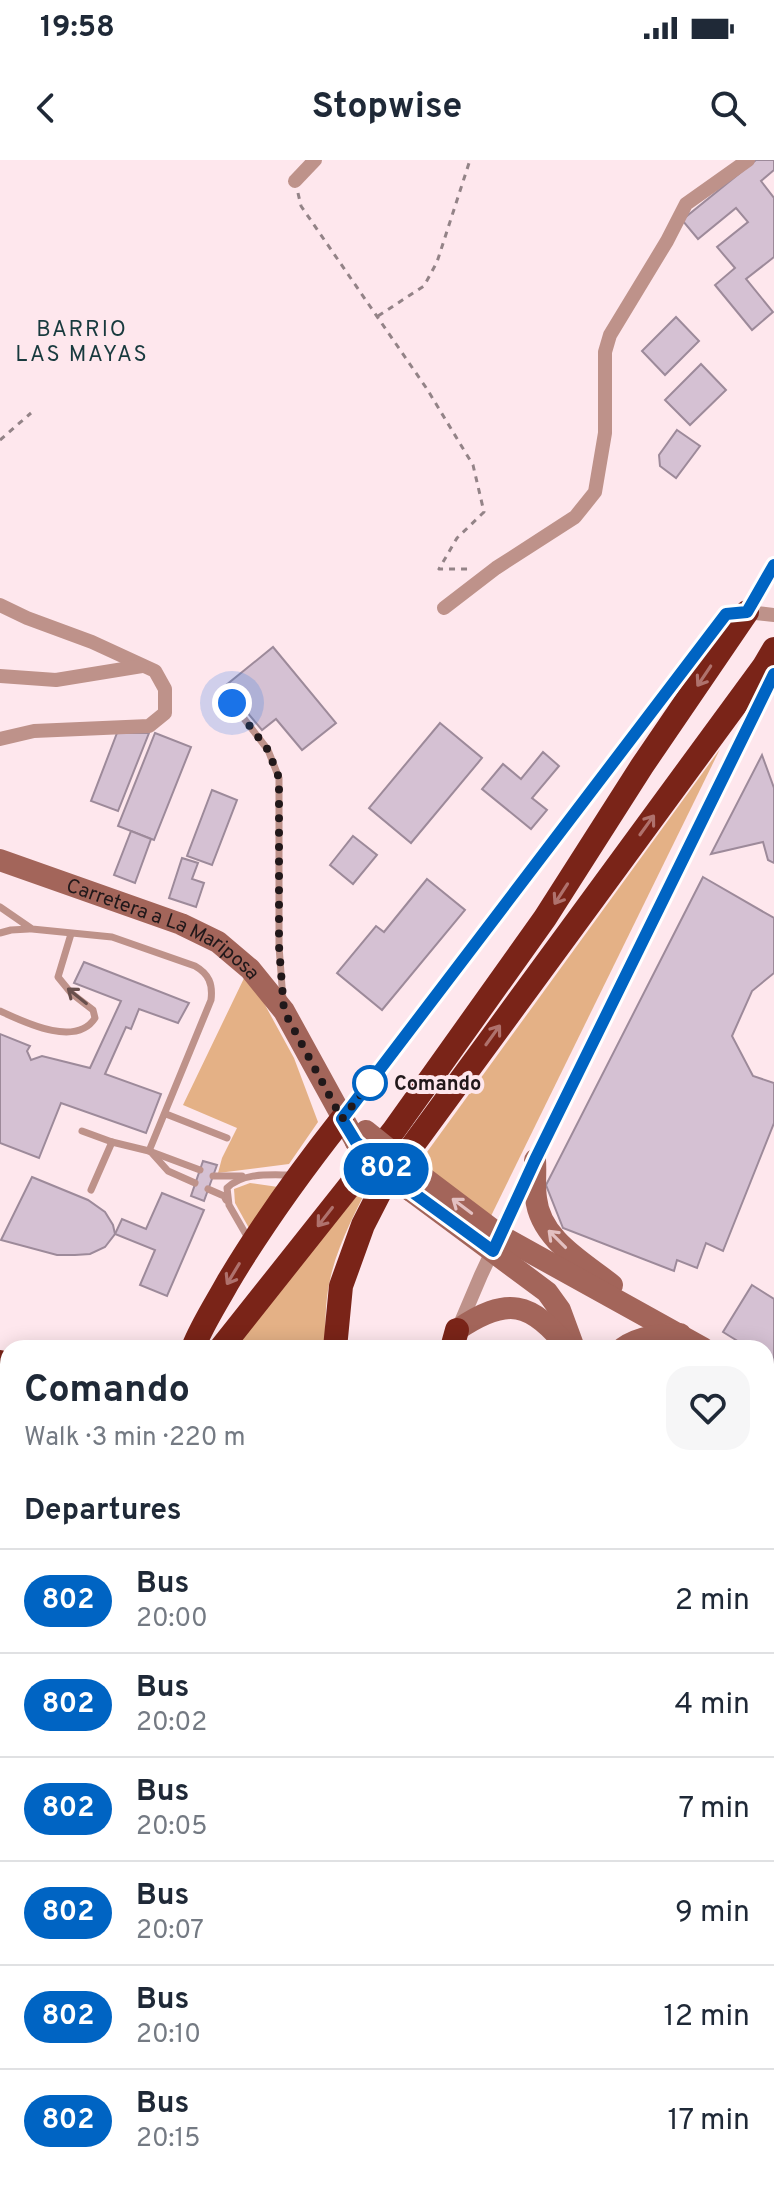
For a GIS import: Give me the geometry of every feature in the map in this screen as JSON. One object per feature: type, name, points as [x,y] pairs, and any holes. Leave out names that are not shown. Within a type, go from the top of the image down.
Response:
[{"type":"highway","points":[[227,1340],[394,1130],[519,956],[747,612]]},
{"type":"highway","points":[[336,1340],[341,1286],[363,1225],[383,1186],[774,649]]},
{"type":"highway","points":[[194,1340],[251,1244],[298,1174],[342,1119]]},
{"type":"main road","name":"Carretera a La Mariposa","points":[[0,860],[181,924],[218,942],[250,969],[284,1011],[342,1119]]},
{"type":"main road","points":[[342,1119],[417,1184],[497,1243],[547,1292],[560,1310],[571,1340]]},
{"type":"main road","points":[[535,1160],[536,1198],[547,1229],[635,1309]]},
{"type":"main road","points":[[497,1243],[635,1309],[690,1340]]},
{"type":"main road","points":[[455,1339],[474,1318],[511,1307],[525,1309],[538,1317],[562,1340]]},
{"type":"main road","points":[[640,1340],[680,1334]]},
{"type":"street","points":[[295,181],[315,160]]},
{"type":"street","points":[[444,608],[496,568],[575,517],[595,492],[605,433],[605,352],[610,335],[686,204],[748,160]]},
{"type":"street","points":[[774,565],[747,612],[774,615]]},
{"type":"street","points":[[0,605],[144,665],[155,671],[165,689],[165,713],[149,726],[34,731],[0,739]]},
{"type":"street","points":[[0,676],[56,680],[144,665]]},
{"type":"street","points":[[455,1339],[535,1160],[774,675]]},
{"type":"lane","points":[[342,1119],[726,614],[747,612]]},
{"type":"lane","points":[[232,703],[268,750],[279,778],[279,946],[284,1011]]},
{"type":"lane","points":[[0,907],[32,929]]},
{"type":"lane","points":[[0,933],[32,929],[112,937],[205,972],[211,982],[211,1000],[149,1151]]},
{"type":"lane","points":[[0,1011],[38,1027],[67,1032],[82,1031],[91,1024],[95,1018],[93,1010],[71,993],[58,977],[71,934]]},
{"type":"lane","points":[[166,1114],[227,1138]]},
{"type":"lane","points":[[82,1131],[200,1170]]},
{"type":"lane","points":[[91,1190],[112,1142]]},
{"type":"lane","points":[[149,1151],[168,1171],[195,1183]]},
{"type":"lane","points":[[213,1176],[298,1174]]},
{"type":"lane","points":[[229,1205],[227,1188],[248,1176]]},
{"type":"lane","points":[[208,1189],[224,1196],[251,1244]]},
{"type":"path","points":[[378,316],[424,286],[437,262],[470,160]]},
{"type":"path","points":[[295,181],[301,206],[427,389],[473,465],[484,512],[457,538],[439,569],[496,568]]},
{"type":"path","points":[[0,440],[31,413]]},
{"type":"shaded area","points":[[720,749],[491,1216],[419,1163]]},
{"type":"shaded area","points":[[247,972],[294,1058],[318,1122],[289,1164],[218,1173],[237,1128],[183,1105]]},
{"type":"shaded area","points":[[373,1176],[333,1267],[326,1305],[326,1340],[238,1340]]},
{"type":"shaded area","points":[[250,1183],[278,1187],[250,1230],[235,1203],[234,1189]]},
{"type":"building","points":[[756,160],[774,160],[774,170],[761,181],[774,198],[774,257],[746,279],[773,312],[752,330],[715,285],[735,268],[717,247],[748,222],[736,208],[698,239],[682,220]]},
{"type":"building","points":[[676,317],[699,341],[665,375],[642,351]]},
{"type":"building","points":[[701,364],[726,390],[690,425],[665,400]]},
{"type":"building","points":[[677,430],[700,446],[676,478],[660,466],[659,455]]},
{"type":"building","points":[[273,647],[336,723],[302,750],[276,719],[262,730],[225,686]]},
{"type":"building","points":[[440,723],[482,758],[411,843],[369,808]]},
{"type":"building","points":[[117,733],[149,733],[118,811],[91,801]]},
{"type":"building","points":[[155,733],[191,747],[154,840],[118,826]]},
{"type":"building","points":[[543,752],[559,766],[532,798],[547,810],[531,829],[482,789],[503,764],[521,779]]},
{"type":"building","points":[[762,755],[774,788],[774,863],[768,860],[763,842],[711,854]]},
{"type":"building","points":[[212,790],[237,800],[212,865],[187,856]]},
{"type":"building","points":[[131,831],[151,839],[135,883],[114,875]]},
{"type":"building","points":[[353,836],[377,855],[353,884],[330,865]]},
{"type":"building","points":[[182,858],[198,863],[192,879],[204,883],[196,907],[169,898]]},
{"type":"building","points":[[703,877],[774,918],[774,973],[752,991],[732,1036],[753,1076],[774,1083],[774,1123],[723,1251],[706,1243],[697,1268],[677,1260],[674,1271],[563,1228],[546,1185]]},
{"type":"building","points":[[427,879],[465,910],[382,1010],[337,973],[376,926],[384,932]]},
{"type":"building","points":[[84,962],[189,1003],[178,1023],[139,1009],[131,1029],[126,1027],[105,1074],[161,1094],[146,1133],[61,1103],[39,1158],[0,1143],[0,1034],[30,1046],[27,1051],[31,1060],[42,1056],[90,1068],[121,1001],[74,983]]},
{"type":"building","points":[[203,1161],[217,1165],[204,1201],[191,1196]]},
{"type":"building","points":[[32,1177],[88,1200],[105,1212],[115,1234],[105,1247],[90,1254],[57,1255],[1,1240]]},
{"type":"building","points":[[162,1193],[204,1210],[167,1296],[140,1285],[155,1250],[115,1234],[122,1219],[146,1229]]},
{"type":"building","points":[[752,1285],[774,1299],[774,1340],[736,1340],[723,1332]]},
{"type":"bus line","name":"802","points":[[774,565],[747,612],[726,614],[342,1119],[356,1142],[411,1191],[493,1251],[774,674]]},
{"type":"place","name":"Comando","points":[[370,1083]]},
{"type":"district","name":"BARRIO LAS MAYAS","points":[[82,340]]},
{"type":"route","points":[[232,703],[268,750],[279,778],[279,946],[284,1011],[342,1119],[370,1083]]}]
